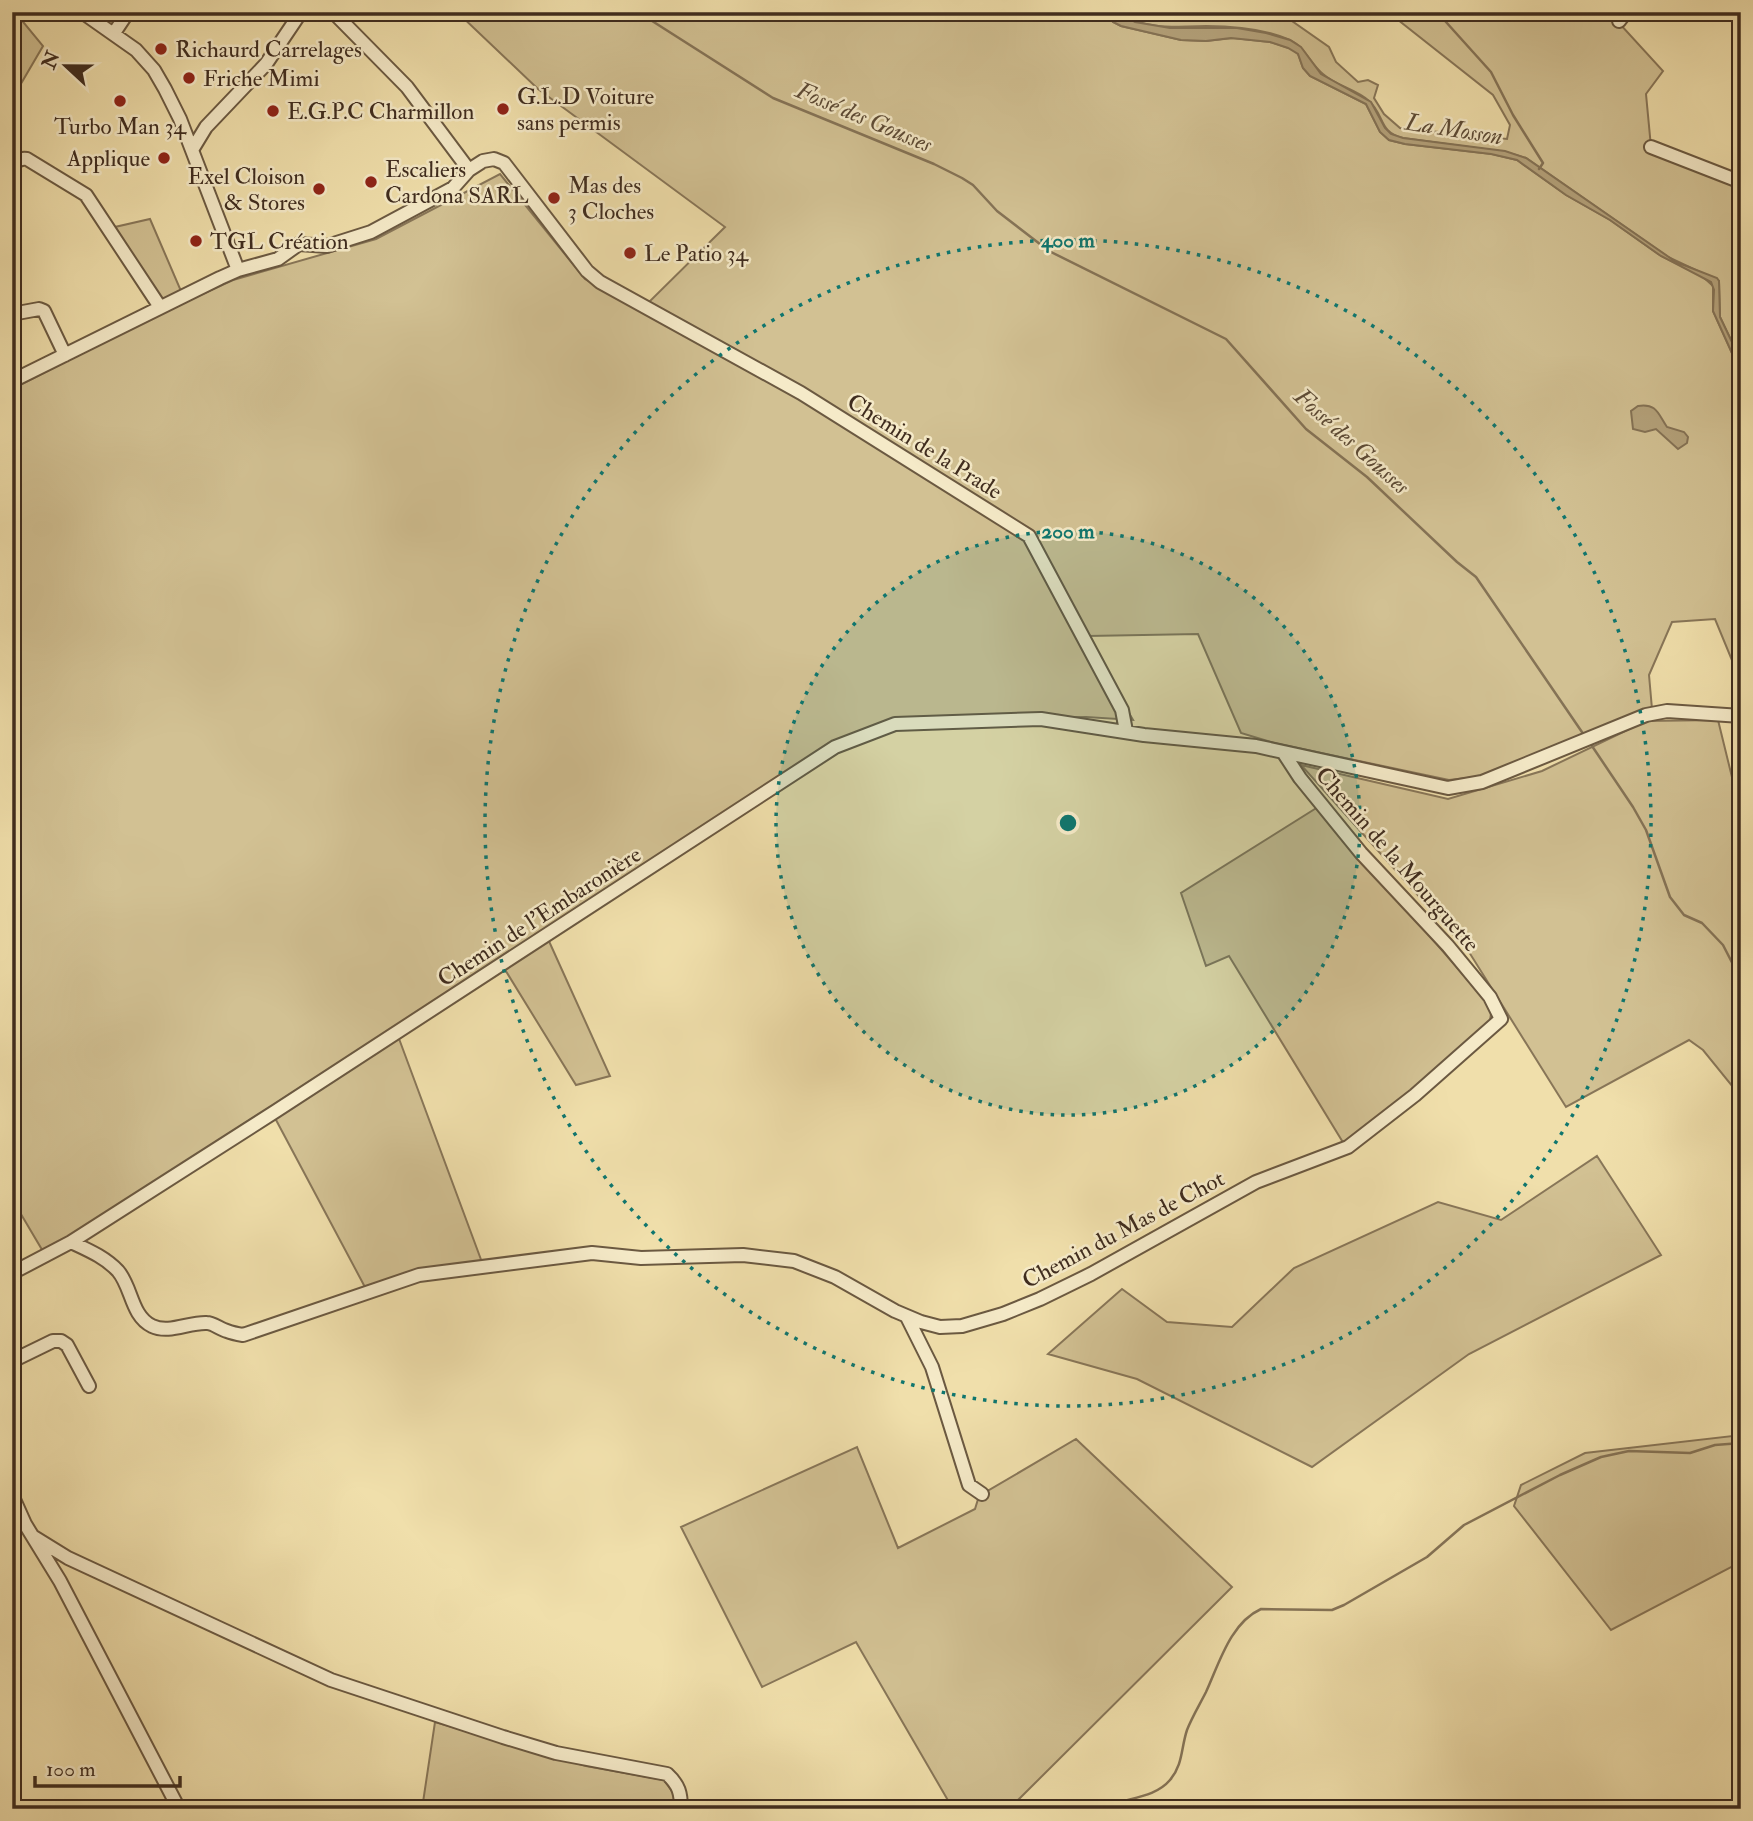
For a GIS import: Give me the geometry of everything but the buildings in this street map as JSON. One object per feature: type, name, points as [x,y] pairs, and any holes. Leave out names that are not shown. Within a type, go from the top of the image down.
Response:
[{"type":"street","points":[[82,12],[136,50],[166,89],[238,270]]},
{"type":"street","points":[[114,33],[128,12]]},
{"type":"street","points":[[192,150],[206,127],[266,64],[301,12]]},
{"type":"street","points":[[12,381],[238,270],[278,259],[299,244],[327,246],[371,232],[453,188],[468,170],[419,100],[332,12]]},
{"type":"street","points":[[183,127],[206,127]]},
{"type":"street","points":[[1651,148],[1741,182]]},
{"type":"street","points":[[13,166],[22,158],[27,159],[86,195],[160,307]]},
{"type":"street","name":"Chemin de la Prade","points":[[468,170],[483,161],[494,159],[504,163],[587,271],[600,282],[801,393],[1029,536],[1122,710],[1126,731]]},
{"type":"street","points":[[12,314],[39,309],[44,311],[65,355]]},
{"type":"street","points":[[1126,731],[1256,746],[1448,788],[1482,782],[1646,715],[1667,711],[1741,716]]},
{"type":"street","name":"Chemin de l'Embaronière","points":[[12,1273],[71,1242],[276,1111],[835,747],[895,724],[1041,719],[1126,731]]},
{"type":"street","name":"Chemin de la Mourguette","points":[[1283,752],[1300,778],[1361,853],[1448,946],[1482,987],[1501,1019]]},
{"type":"street","name":"Chemin du Mas de Chot","points":[[71,1242],[103,1258],[119,1272],[141,1318],[151,1326],[161,1328],[208,1323],[243,1335],[419,1275],[592,1253],[641,1258],[743,1255],[794,1261],[835,1277],[907,1317],[952,1328],[1003,1314],[1091,1274],[1256,1182],[1348,1147],[1415,1095],[1501,1019]]},
{"type":"street","points":[[907,1317],[932,1367],[970,1485],[982,1494]]},
{"type":"street","points":[[12,1361],[53,1341],[61,1341],[67,1345],[89,1386]]},
{"type":"street","points":[[12,1495],[25,1524],[60,1581],[179,1809]]},
{"type":"street","points":[[34,1536],[68,1558],[331,1680],[556,1753],[667,1774],[677,1783],[681,1803]]},
{"type":"street","points":[[60,1581],[68,1558]]},
{"type":"shaded area","points":[[12,12],[15,12],[43,46],[12,99]]},
{"type":"shaded area","points":[[457,12],[1105,12],[1113,22],[1121,26],[1181,40],[1233,38],[1270,42],[1292,49],[1298,54],[1303,68],[1310,76],[1366,104],[1380,132],[1389,140],[1517,160],[1566,195],[1610,220],[1661,256],[1702,276],[1713,286],[1713,311],[1741,373],[1741,682],[1715,619],[1672,622],[1649,675],[1652,709],[1484,776],[1449,780],[1274,743],[1241,733],[1198,634],[1088,636],[1031,533],[648,303],[725,227],[538,89]]},
{"type":"shaded area","points":[[1105,12],[1118,12],[1135,22],[1170,28],[1237,28],[1290,40],[1301,47],[1321,74],[1371,102],[1391,134],[1403,138],[1505,151],[1526,158],[1676,262],[1717,278],[1720,317],[1741,361],[1741,373],[1713,311],[1714,290],[1711,282],[1661,256],[1517,160],[1389,140],[1380,132],[1366,104],[1310,76],[1303,68],[1298,54],[1288,48],[1270,42],[1231,38],[1181,40],[1121,26],[1113,22]]},
{"type":"shaded area","points":[[1118,12],[1289,19],[1329,47],[1336,62],[1358,82],[1368,80],[1378,85],[1374,98],[1384,114],[1400,128],[1507,139],[1510,125],[1493,95],[1388,12],[1609,12],[1663,71],[1646,94],[1651,147],[1741,187],[1741,361],[1720,317],[1719,281],[1668,257],[1526,158],[1506,152],[1395,135],[1385,127],[1369,101],[1328,78],[1300,47],[1280,36],[1238,28],[1149,25]]},
{"type":"shaded area","points":[[500,174],[585,279],[818,407],[1025,536],[1133,720],[1086,717],[894,720],[862,730],[832,744],[44,1253],[12,1199],[12,389],[163,312],[233,280],[376,239]]},
{"type":"shaded area","points":[[150,219],[181,291],[162,301],[115,227]]},
{"type":"shaded area","points":[[1638,406],[1653,408],[1667,427],[1684,432],[1688,437],[1687,443],[1678,449],[1656,429],[1645,432],[1633,429],[1631,411]]},
{"type":"shaded area","points":[[1718,720],[1741,814],[1741,1097],[1703,1050],[1689,1040],[1566,1107],[1469,952],[1301,765],[1448,799],[1542,771],[1646,721]]},
{"type":"shaded area","points":[[1318,807],[1492,1008],[1489,1026],[1411,1094],[1344,1144],[1229,956],[1206,966],[1181,893]]},
{"type":"shaded area","points":[[548,939],[610,1076],[576,1085],[504,968]]},
{"type":"shaded area","points":[[398,1036],[483,1265],[366,1289],[275,1118]]},
{"type":"shaded area","points":[[1597,1156],[1661,1255],[1469,1354],[1312,1467],[1137,1379],[1048,1354],[1122,1289],[1167,1322],[1232,1327],[1294,1268],[1438,1202],[1501,1220]]},
{"type":"shaded area","points":[[1741,1435],[1741,1562],[1611,1630],[1514,1506],[1521,1485],[1585,1453]]},
{"type":"shaded area","points":[[1076,1439],[1232,1587],[1009,1809],[953,1809],[856,1642],[762,1687],[681,1527],[857,1447],[898,1548],[975,1509],[979,1496]]},
{"type":"shaded area","points":[[435,1722],[586,1766],[664,1780],[676,1797],[675,1809],[422,1809]]},
{"type":"waterway","name":"Fossé des Gousses","points":[[638,12],[773,98],[962,178],[973,185],[997,211],[1049,251],[1226,339],[1306,429],[1367,477],[1476,577],[1584,735]]},
{"type":"waterway","name":"La Mosson","points":[[1437,12],[1491,72],[1513,115],[1543,163],[1539,169]]},
{"type":"waterway","name":"Fossé des Gousses","points":[[1590,743],[1646,830],[1670,897],[1684,915],[1702,923],[1723,945],[1741,980]]},
{"type":"waterway","points":[[1102,1809],[1147,1795],[1170,1780],[1180,1762],[1189,1725],[1227,1645],[1250,1615],[1261,1609],[1332,1610],[1344,1605],[1427,1557],[1464,1525],[1560,1475],[1601,1457],[1629,1451],[1690,1453],[1715,1445],[1741,1443]]},
{"type":"waterway","points":[[650,1809],[663,1805],[677,1807]]},
{"type":"place","name":"Richaurd Carrelages","points":[[161,49]]},
{"type":"place","name":"Friche Mimi","points":[[189,78]]},
{"type":"place","name":"Turbo Man 34","points":[[120,101]]},
{"type":"place","name":"G.L.D Voiture sans permis","points":[[503,109]]},
{"type":"place","name":"E.G.P.C Charmillon","points":[[273,111]]},
{"type":"place","name":"Applique","points":[[164,158]]},
{"type":"place","name":"Escaliers Cardona SARL","points":[[371,182]]},
{"type":"place","name":"Exel Cloison & Stores","points":[[319,189]]},
{"type":"place","name":"Mas des 3 Cloches","points":[[554,198]]},
{"type":"place","name":"TGL Création","points":[[196,241]]},
{"type":"place","name":"Le Patio 34","points":[[630,253]]}]
